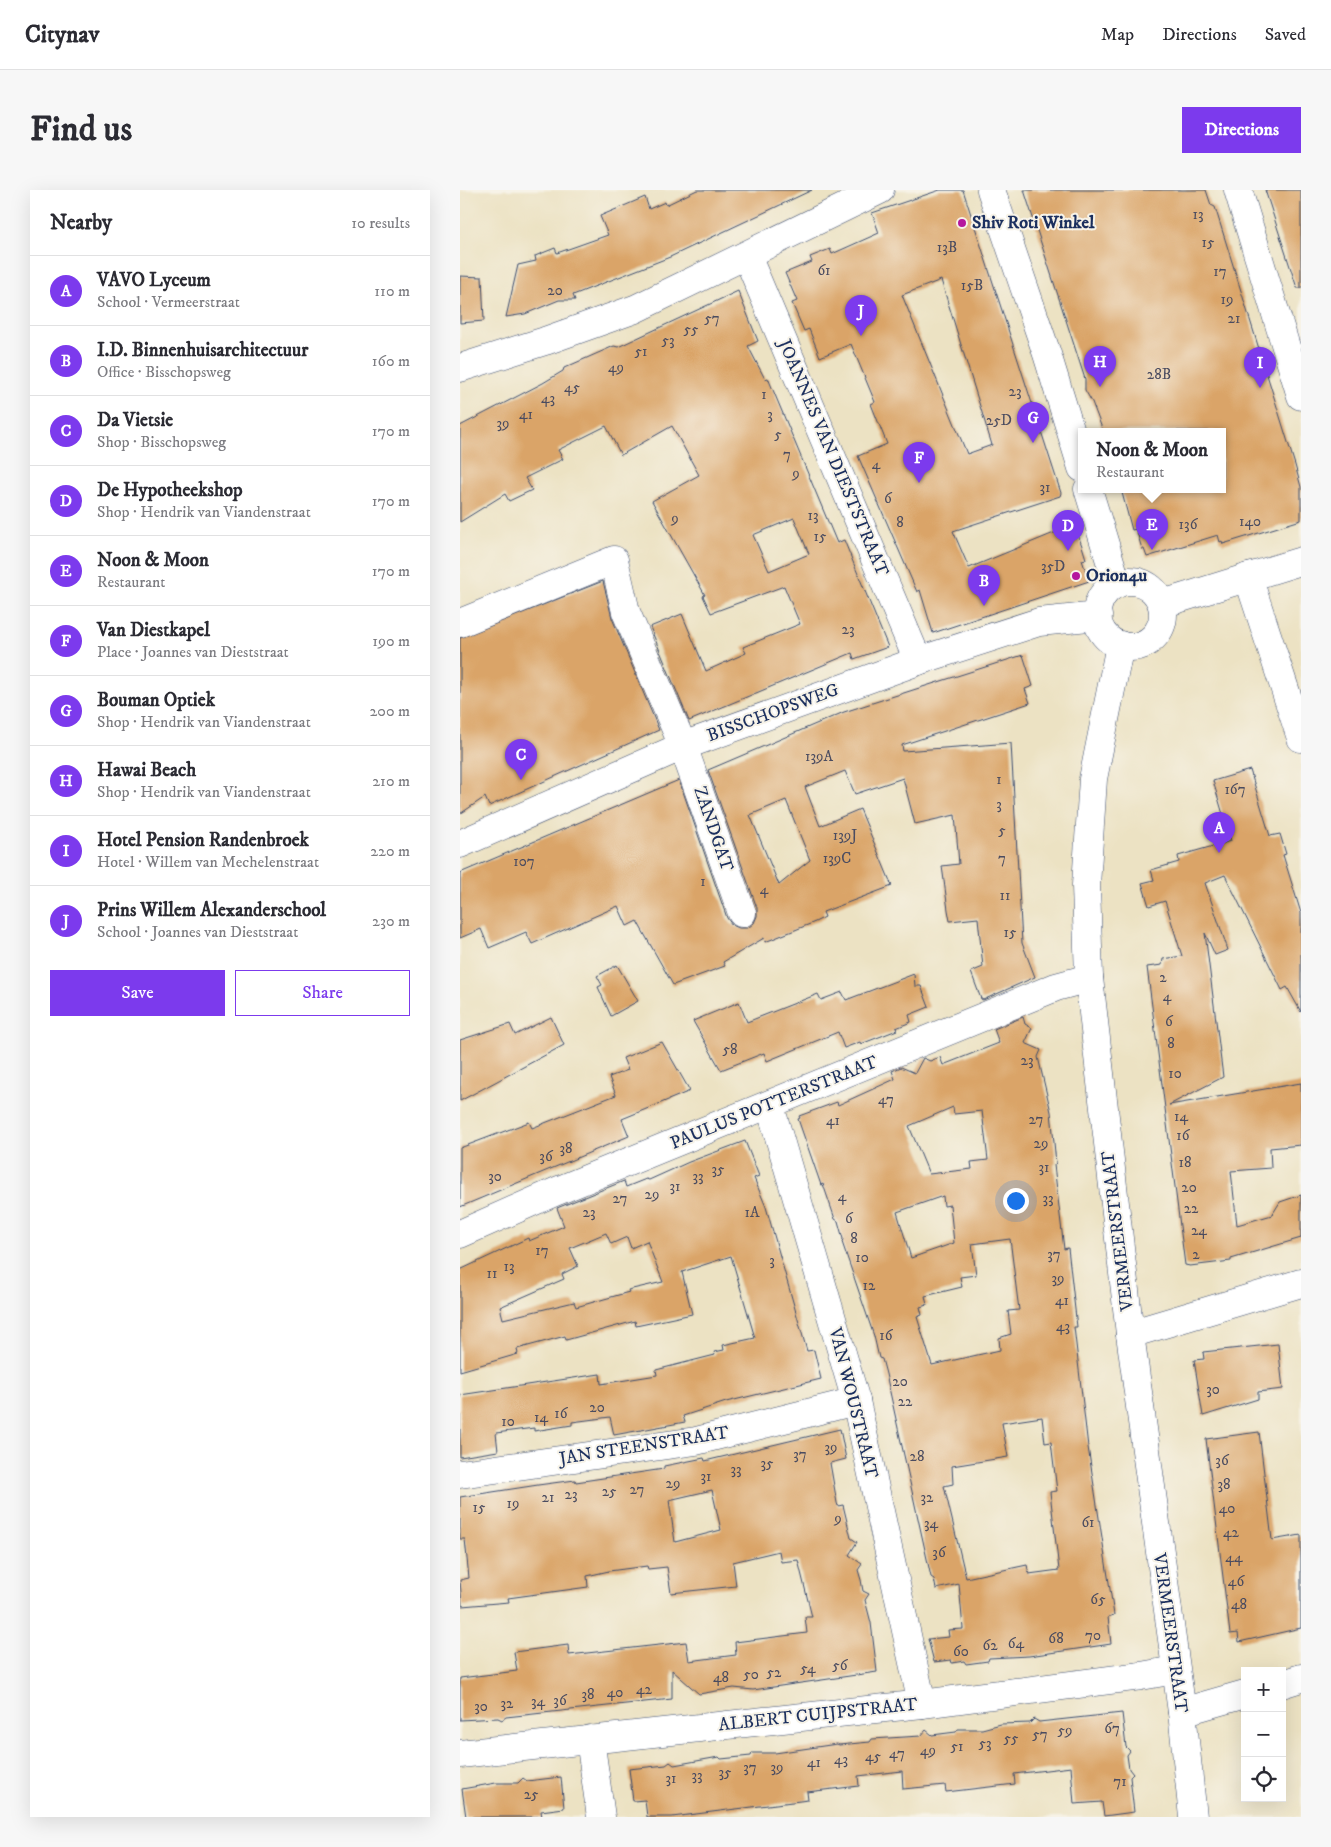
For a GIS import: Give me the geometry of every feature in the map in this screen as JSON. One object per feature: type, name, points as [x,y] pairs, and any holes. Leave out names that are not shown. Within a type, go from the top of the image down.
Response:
[{"type":"street","points":[[460,368],[545,341],[635,309],[880,190]]},
{"type":"street","points":[[991,190],[1047,354],[1078,455]]},
{"type":"street","points":[[1238,190],[1301,396]]},
{"type":"street","name":"JOANNES VAN DIESTSTRAAT","points":[[747,256],[918,661]]},
{"type":"street","points":[[1089,493],[1118,584]]},
{"type":"street","name":"ZANDGAT","points":[[460,623],[614,560],[626,612],[683,746],[742,913]]},
{"type":"street","points":[[1162,604],[1301,561]]},
{"type":"street","points":[[1248,577],[1301,738]]},
{"type":"street","points":[[1128,581],[1139,582],[1149,587],[1162,604],[1163,615],[1156,634],[1140,645],[1120,645],[1104,634],[1098,616],[1102,596],[1118,584],[1128,581]]},
{"type":"street","name":"BISSCHOPSWEG","points":[[460,844],[683,746],[918,661],[1039,622],[1098,616]]},
{"type":"street","name":"VERMEERSTRAAT","points":[[1120,645],[1092,779],[1086,885],[1089,978],[1130,1334],[1182,1712],[1193,1817]]},
{"type":"street","name":"PAULUS POTTERSTRAAT","points":[[460,1234],[557,1191],[770,1106],[1056,987],[1089,978]]},
{"type":"street","name":"VAN WOUSTRAAT","points":[[770,1106],[856,1401],[922,1704]]},
{"type":"street","points":[[1130,1334],[1301,1283]]},
{"type":"street","name":"JAN STEENSTRAAT","points":[[460,1474],[696,1441],[856,1401]]},
{"type":"street","name":"ALBERT CUIJPSTRAAT","points":[[460,1754],[922,1704],[1175,1670]]},
{"type":"street","points":[[1286,1683],[1301,1678]]},
{"type":"street","points":[[1182,1712],[1241,1695]]},
{"type":"street","points":[[590,1739],[601,1817]]},
{"type":"building","points":[[697,190],[812,190],[670,257],[573,295],[575,300],[559,300],[525,314],[506,317],[518,265],[536,261],[535,256],[555,248],[557,253],[608,235],[600,216],[645,197],[649,209],[665,202],[666,205]]},
{"type":"building","points":[[940,190],[963,190],[1061,493],[1060,496],[953,531],[969,568],[1071,526],[1073,534],[1077,532],[1082,546],[1086,559],[1082,560],[1089,581],[933,633],[920,590],[917,592],[858,456],[887,444],[871,404],[875,402],[851,344],[820,357],[809,329],[804,331],[792,303],[797,301],[785,273],[812,262],[810,257],[830,249],[832,254],[879,233],[872,213]],"holes":[[[941,280],[992,445],[967,454],[902,295]]]},
{"type":"building","points":[[1024,190],[1206,190],[1211,205],[1215,207],[1295,465],[1301,487],[1301,520],[1223,544],[1222,541],[1220,542],[1218,535],[1147,557],[1144,549],[1142,549],[1136,529],[1132,530],[1122,493],[1226,493],[1226,428],[1102,428],[1092,402],[1085,390],[1085,379]]},
{"type":"building","points":[[1265,190],[1301,190],[1301,288],[1297,288]]},
{"type":"building","points":[[460,276],[482,277],[484,321],[460,323]]},
{"type":"building","points":[[738,291],[758,341],[748,346],[765,379],[768,378],[837,543],[844,540],[888,647],[854,659],[852,653],[689,721],[650,627],[682,614],[706,671],[746,653],[743,647],[800,624],[784,586],[711,613],[703,596],[705,595],[652,501],[699,475],[672,426],[621,455],[606,426],[558,450],[563,459],[525,478],[532,490],[509,501],[505,494],[460,522],[460,426],[543,383],[563,371],[564,368],[614,346],[618,347]],"holes":[[[794,518],[809,554],[769,571],[753,535]]]},
{"type":"building","points":[[603,581],[612,618],[659,730],[489,806],[485,797],[460,814],[460,638]]},
{"type":"building","points":[[1023,655],[1033,686],[1025,689],[1030,703],[902,745],[903,751],[1011,743],[1022,943],[1035,977],[983,1000],[981,999],[971,972],[983,967],[978,918],[950,921],[948,910],[942,866],[959,864],[955,815],[915,824],[903,778],[855,794],[845,771],[805,787],[820,826],[860,809],[892,886],[823,912],[825,917],[815,922],[765,942],[764,938],[723,962],[725,966],[673,985],[637,921],[627,926],[618,906],[532,944],[526,932],[489,948],[481,929],[460,938],[460,873],[679,780],[727,918],[732,925],[739,928],[748,928],[754,923],[757,916],[757,908],[708,770],[844,712]],"holes":[[[786,800],[810,860],[779,885],[750,815]]]},
{"type":"building","points":[[1250,770],[1270,836],[1280,834],[1286,854],[1283,855],[1301,913],[1301,1012],[1287,987],[1282,990],[1225,875],[1205,883],[1228,950],[1215,955],[1205,933],[1223,1077],[1169,1105],[1301,1083],[1301,1145],[1270,1148],[1271,1168],[1231,1171],[1237,1225],[1272,1215],[1280,1202],[1301,1195],[1301,1238],[1231,1259],[1231,1261],[1190,1266],[1185,1265],[1147,967],[1162,965],[1163,959],[1182,956],[1165,901],[1149,906],[1142,883],[1154,880],[1151,870],[1179,862],[1178,856],[1231,841],[1213,781]]},
{"type":"building","points":[[617,965],[638,1001],[611,1016],[598,987],[602,985],[597,976]]},
{"type":"building","points":[[914,974],[915,986],[921,986],[929,1007],[909,1015],[911,1022],[896,1028],[897,1030],[861,1044],[860,1042],[844,1048],[838,1032],[767,1061],[764,1053],[721,1070],[693,1021],[739,1002],[747,1022],[818,994],[821,1000],[842,992],[846,1000]]},
{"type":"building","points":[[551,1017],[564,1045],[460,1101],[460,1040],[510,1024],[515,1035]]},
{"type":"building","points":[[1023,1017],[1025,1024],[1032,1028],[1025,1043],[1041,1050],[1038,1057],[1051,1112],[1056,1163],[1054,1165],[1064,1249],[1068,1248],[1077,1327],[1074,1327],[1088,1447],[1114,1615],[1108,1617],[1111,1644],[1029,1656],[989,1658],[988,1661],[966,1664],[964,1661],[952,1663],[951,1660],[934,1662],[928,1639],[949,1637],[948,1630],[963,1629],[959,1584],[936,1589],[934,1579],[931,1577],[882,1359],[879,1358],[874,1336],[842,1242],[843,1239],[838,1221],[835,1219],[823,1184],[821,1185],[798,1119],[800,1118],[799,1116],[837,1102],[838,1105],[895,1079],[892,1071],[901,1067],[915,1073],[923,1058],[930,1061],[940,1057],[943,1065],[999,1043],[994,1029]],"holes":[[[953,1107],[954,1114],[982,1111],[988,1160],[971,1162],[972,1169],[929,1174],[909,1126]],[[943,1196],[944,1206],[950,1205],[954,1243],[911,1258],[897,1212]],[[1010,1239],[1019,1310],[1008,1311],[1011,1334],[999,1338],[1000,1350],[932,1365],[917,1317],[922,1315],[920,1307],[927,1305],[925,1296],[962,1287],[960,1277],[976,1275],[972,1244]],[[1042,1417],[1045,1443],[1051,1442],[1057,1491],[1050,1492],[1059,1570],[1029,1574],[1027,1565],[966,1578],[944,1486],[953,1484],[952,1466],[1008,1457],[1002,1423]]]},
{"type":"building","points":[[662,1042],[690,1091],[622,1119],[629,1136],[460,1207],[460,1148],[529,1122],[532,1128],[616,1095],[609,1077],[628,1070],[623,1058]]},
{"type":"building","points":[[745,1141],[759,1176],[754,1178],[766,1207],[807,1351],[814,1350],[821,1379],[726,1402],[683,1416],[685,1422],[614,1435],[610,1417],[572,1422],[572,1425],[534,1431],[534,1428],[496,1433],[498,1451],[460,1457],[460,1395],[600,1374],[601,1384],[657,1375],[656,1370],[715,1355],[714,1352],[724,1350],[723,1345],[755,1338],[731,1256],[682,1272],[692,1314],[636,1326],[635,1321],[566,1340],[565,1336],[517,1349],[518,1354],[460,1371],[460,1270],[528,1238],[529,1241],[564,1226],[557,1208],[624,1181],[626,1187],[646,1179],[649,1180],[689,1162]],"holes":[[[606,1233],[611,1244],[627,1237],[631,1248],[647,1241],[663,1282],[628,1290],[629,1292],[576,1307],[574,1302],[503,1319],[500,1307],[564,1279],[562,1274],[578,1266],[570,1248]]]},
{"type":"building","points":[[1278,1344],[1283,1389],[1258,1392],[1258,1399],[1203,1416],[1194,1360],[1204,1359],[1203,1352]]},
{"type":"building","points":[[840,1429],[846,1459],[830,1463],[838,1506],[843,1505],[851,1538],[857,1542],[849,1555],[862,1564],[858,1570],[863,1591],[869,1594],[865,1600],[871,1623],[877,1672],[753,1690],[734,1688],[699,1694],[672,1670],[672,1699],[506,1717],[502,1720],[498,1718],[460,1720],[460,1678],[517,1671],[514,1652],[568,1645],[569,1655],[686,1642],[689,1661],[736,1655],[735,1642],[807,1633],[805,1617],[812,1617],[798,1560],[781,1562],[779,1551],[733,1562],[736,1586],[671,1593],[667,1567],[648,1569],[647,1566],[587,1576],[588,1587],[508,1598],[509,1602],[462,1606],[460,1580],[469,1578],[465,1539],[460,1539],[460,1497],[664,1469],[664,1466],[704,1458],[705,1461]],"holes":[[[712,1490],[721,1530],[675,1542],[669,1500]]]},
{"type":"building","points":[[1259,1432],[1272,1540],[1301,1535],[1301,1628],[1239,1642],[1238,1633],[1230,1634],[1206,1439]]},
{"type":"building","points":[[1122,1713],[1126,1747],[1130,1751],[1127,1755],[1129,1769],[1133,1774],[1130,1777],[1134,1812],[1104,1816],[1102,1802],[1074,1804],[1071,1767],[1014,1774],[1015,1784],[946,1792],[945,1785],[903,1789],[902,1771],[858,1776],[859,1786],[807,1792],[808,1800],[672,1817],[647,1817],[645,1800],[633,1801],[629,1769],[666,1765],[670,1762],[674,1765],[719,1757],[721,1759],[751,1756],[752,1753],[775,1753],[837,1744],[870,1742],[872,1739],[921,1736],[926,1730],[932,1735],[956,1732],[958,1729],[982,1729],[1001,1724],[1030,1723],[1034,1719],[1039,1722]]},
{"type":"building","points":[[561,1777],[564,1808],[541,1811],[542,1817],[466,1817],[462,1789],[496,1783],[518,1783],[523,1778],[527,1781]]},
{"type":"place","name":"Shiv Roti Winkel","points":[[962,223]]},
{"type":"place","name":"Prins Willem Alexanderschool","points":[[861,336]]},
{"type":"place","name":"Hawai Beach","points":[[1100,387]]},
{"type":"place","name":"Hotel Pension Randenbroek","points":[[1260,388]]},
{"type":"place","name":"Bouman Optiek","points":[[1033,443]]},
{"type":"place","name":"Van Diestkapel","points":[[919,483]]},
{"type":"place","name":"Noon & Moon","points":[[1152,550]]},
{"type":"place","name":"De Hypotheekshop","points":[[1068,551]]},
{"type":"place","name":"Orion4u","points":[[1076,576]]},
{"type":"place","name":"I.D. Binnenhuisarchitectuur","points":[[984,606]]},
{"type":"place","name":"Da Vietsie","points":[[521,780]]},
{"type":"place","name":"VAVO Lyceum","points":[[1219,853]]}]
